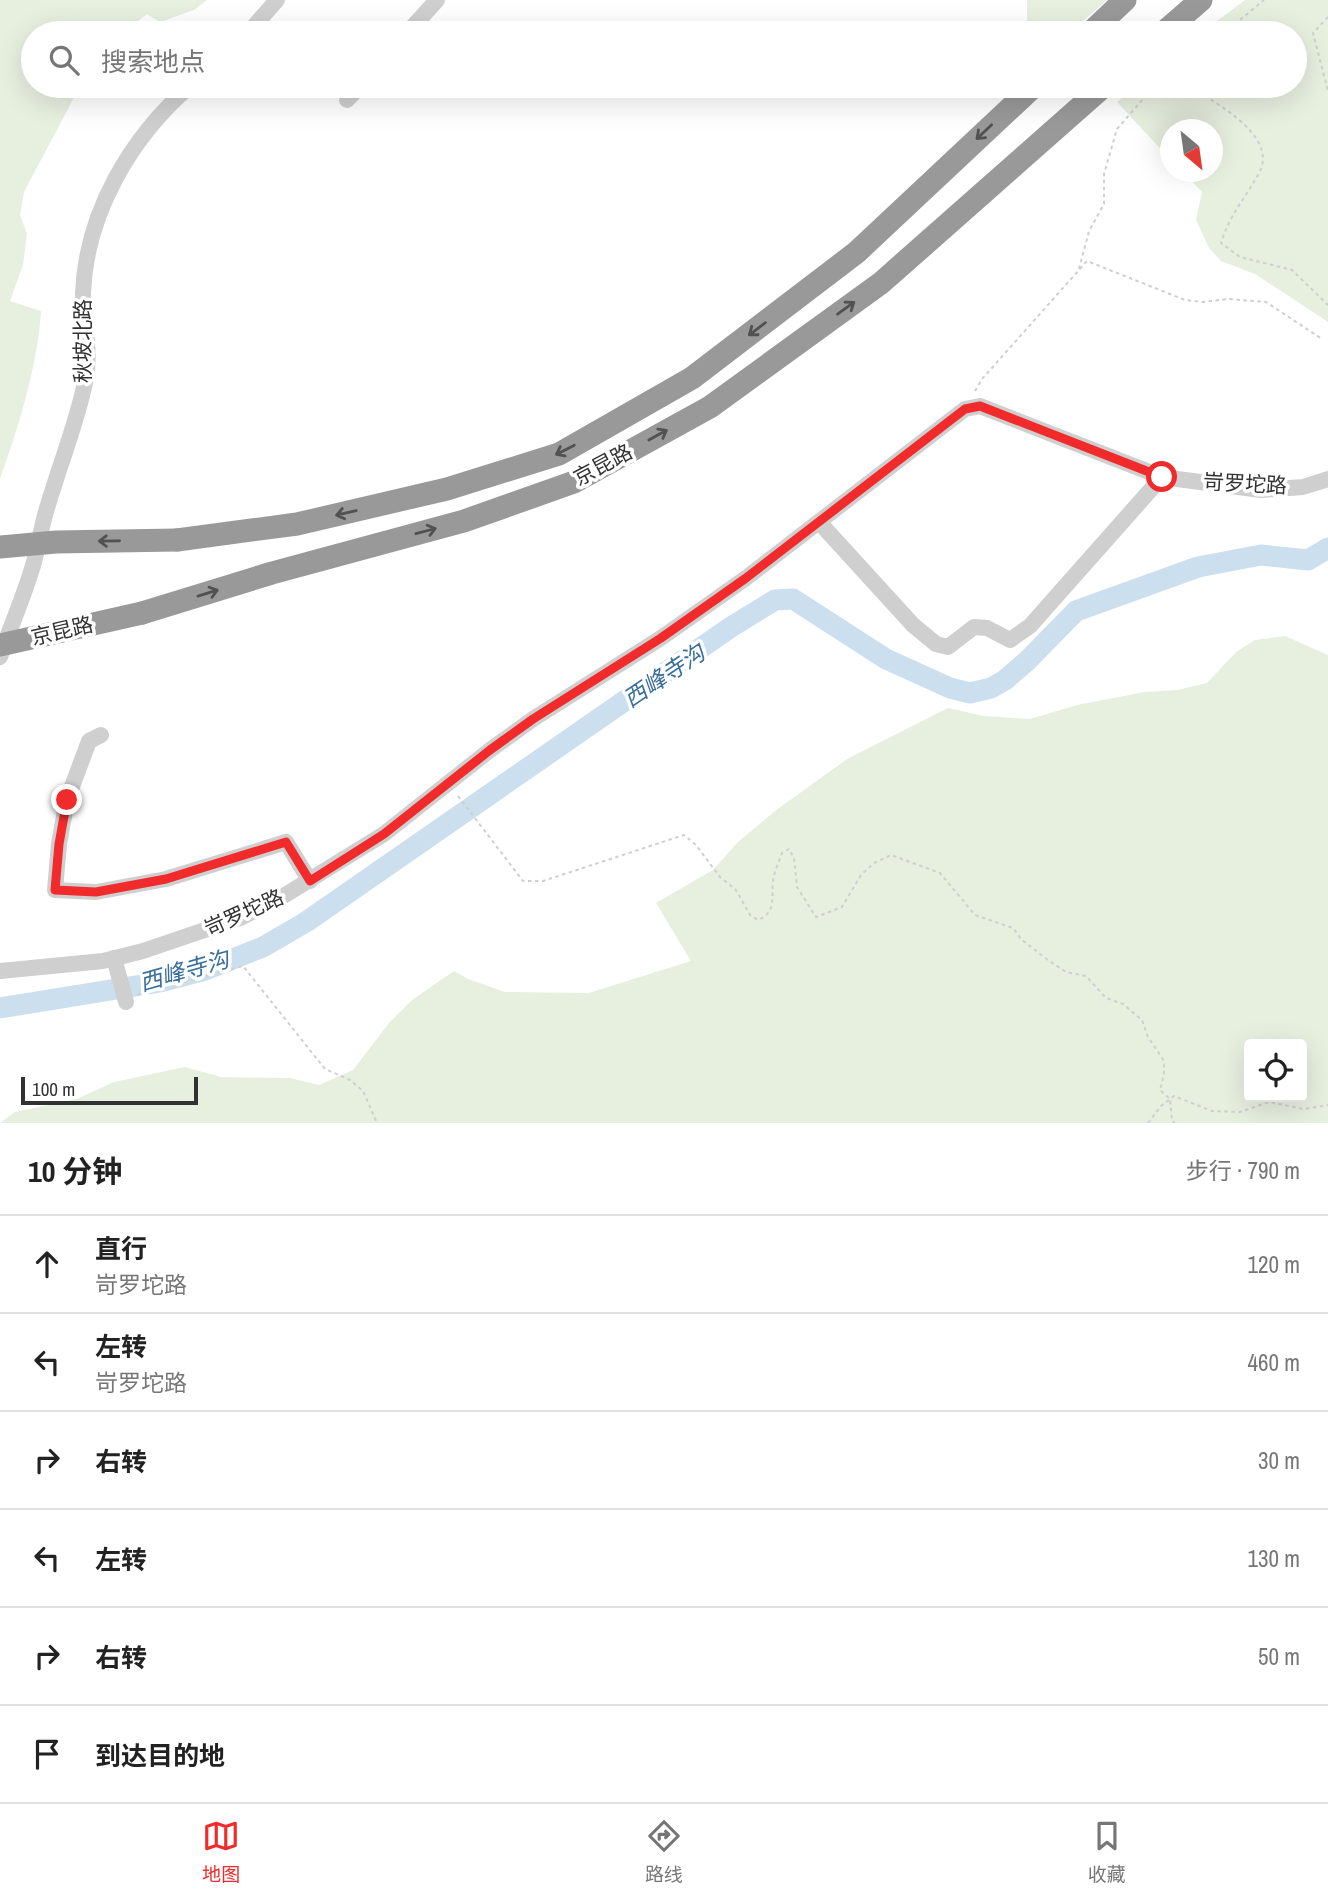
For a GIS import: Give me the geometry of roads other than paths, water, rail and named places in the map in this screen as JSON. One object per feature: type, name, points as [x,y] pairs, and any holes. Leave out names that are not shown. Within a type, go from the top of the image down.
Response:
[{"type":"highway","points":[[1103,21],[1125,0]]},
{"type":"highway","points":[[1177,21],[1201,0]]},
{"type":"highway","name":"京昆路","points":[[0,547],[56,542],[177,540],[297,524],[447,489],[559,454],[692,378],[857,253],[1021,98]]},
{"type":"highway","name":"京昆路","points":[[0,645],[142,613],[272,573],[464,521],[574,482],[699,413],[881,283],[1090,98]]},
{"type":"street","points":[[259,21],[277,0]]},
{"type":"street","points":[[418,21],[437,0]]},
{"type":"street","name":"秋坡北路","points":[[0,657],[33,564],[48,504],[75,427],[86,378],[86,320],[83,296],[85,270],[99,220],[134,145],[153,121],[177,98]]},
{"type":"street","name":"岢罗坨路","points":[[0,971],[66,966],[143,951],[240,918],[277,901],[384,834],[533,719],[661,638],[746,578],[965,409],[980,406],[1162,477],[1261,490],[1303,487],[1328,479]]},
{"type":"street","points":[[819,522],[913,625],[936,644],[948,647],[974,627],[987,628],[1010,640],[1030,626],[1162,477]]},
{"type":"street","points":[[101,735],[89,741],[67,800],[59,844],[55,890],[96,892],[166,879],[286,842],[310,881]]},
{"type":"street","points":[[114,958],[126,999]]},
{"type":"waterway","name":"西峰寺沟","points":[[0,1008],[160,982],[205,970],[263,947],[306,922],[731,627],[775,600],[793,599],[886,659],[950,688],[970,693],[991,688],[1005,680],[1076,611],[1198,567],[1261,555],[1308,560],[1328,548]]}]
